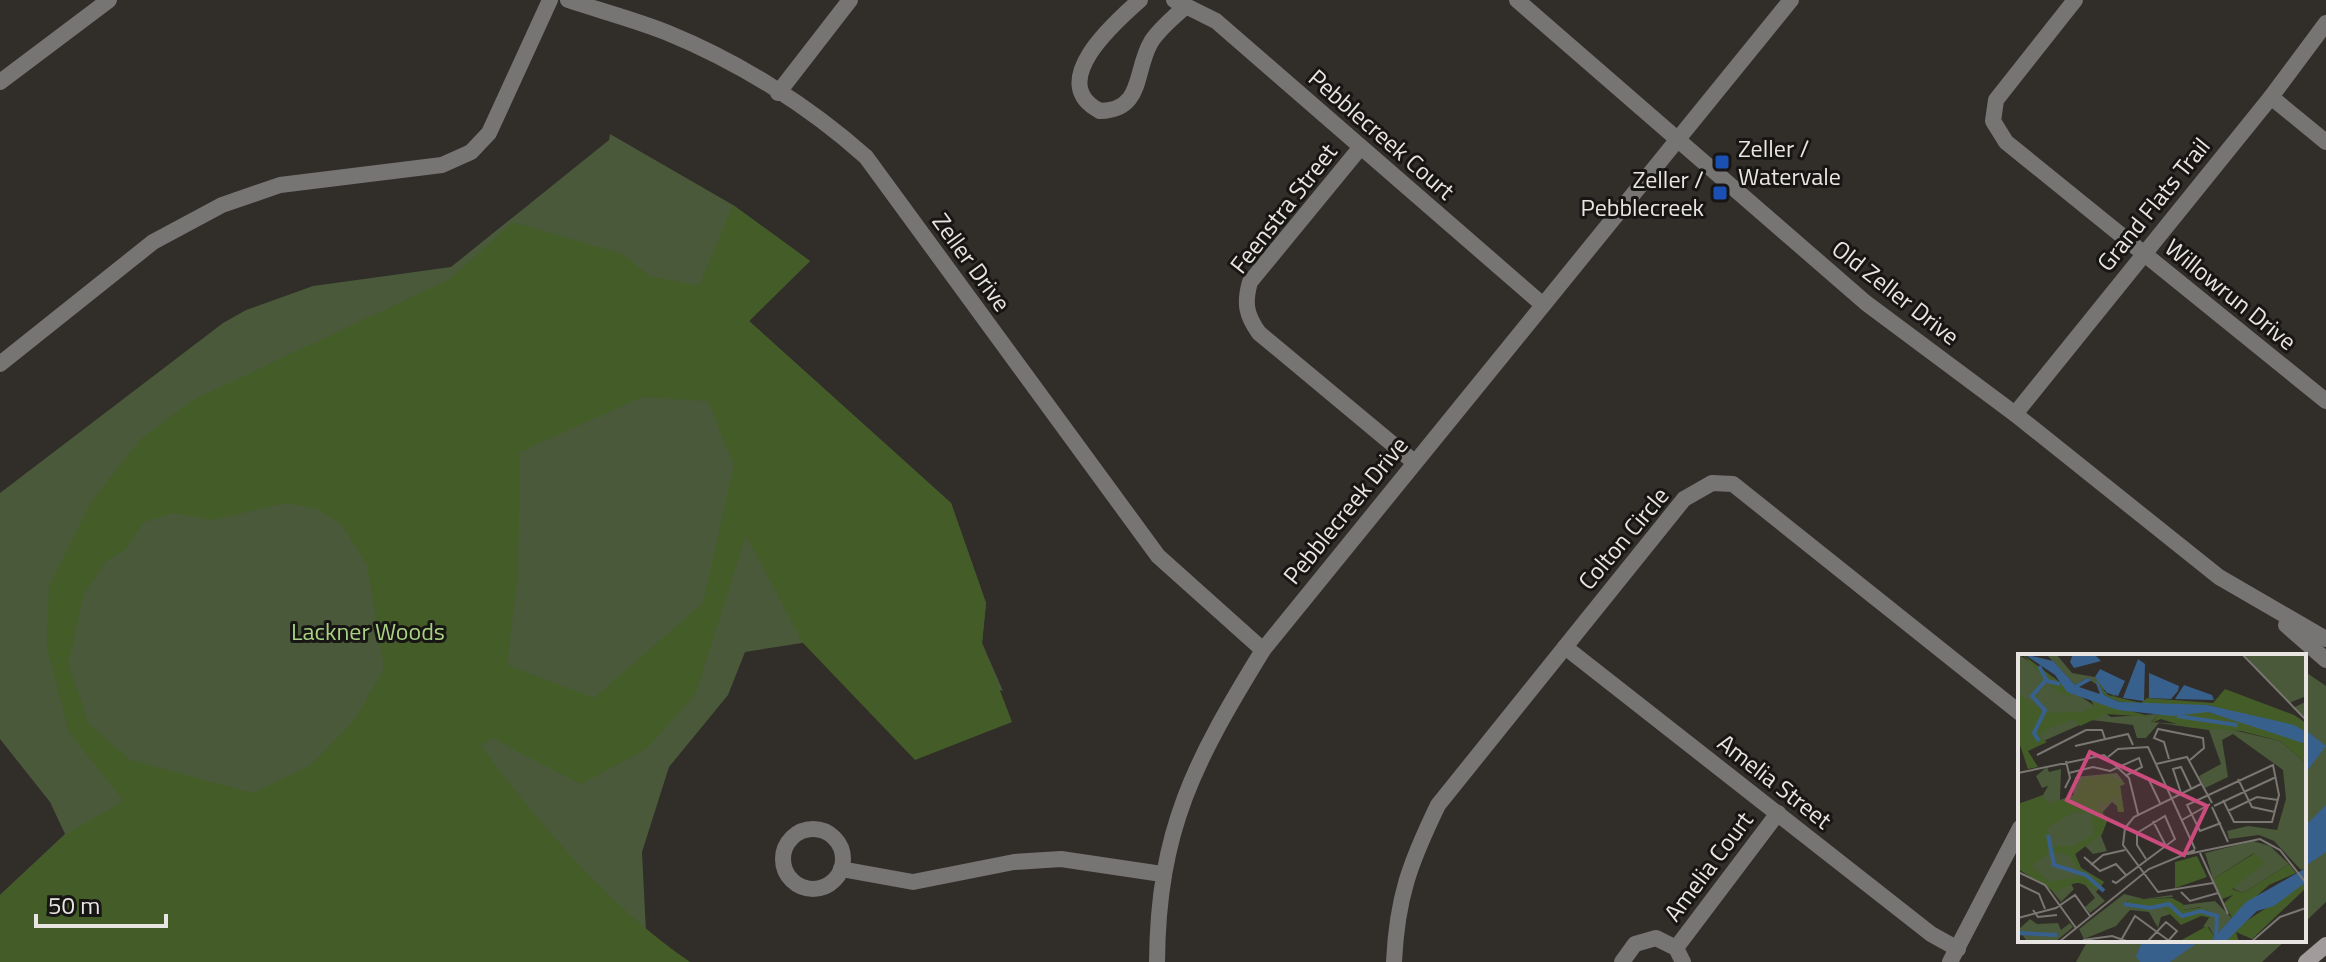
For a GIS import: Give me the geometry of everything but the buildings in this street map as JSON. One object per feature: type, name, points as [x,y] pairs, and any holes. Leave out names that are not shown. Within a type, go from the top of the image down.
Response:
[{"type":"main road","points":[[2306,962],[2326,945]]},
{"type":"street","points":[[0,82],[109,0]]},
{"type":"street","points":[[0,364],[153,242],[212,209],[280,185],[442,165],[471,152],[489,133],[550,0]]},
{"type":"street","name":"Zeller Drive","points":[[568,0],[667,33],[738,66],[839,133],[866,157],[1158,556],[1263,650]]},
{"type":"street","points":[[778,93],[850,0]]},
{"type":"street","name":"Pebblecreek Court","points":[[1140,0],[1098,42],[1080,74],[1079,88],[1086,102],[1100,111],[1121,107],[1133,98],[1151,41],[1180,3],[1216,21],[1543,305]]},
{"type":"street","name":"Old Zeller Drive","points":[[1517,0],[1866,303],[2015,414],[2219,577],[2326,639]]},
{"type":"street","name":"Pebblecreek Drive","points":[[1157,962],[1162,874],[1190,781],[1212,733],[1263,650],[1791,0]]},
{"type":"street","name":"Willowrun Drive","points":[[2075,0],[1996,100],[1993,121],[2006,142],[2326,401]]},
{"type":"street","name":"Grand Flats Trail","points":[[2015,414],[2271,97],[2326,23]]},
{"type":"street","points":[[2271,97],[2326,142]]},
{"type":"street","name":"Feenstra Street","points":[[1360,148],[1250,282],[1245,300],[1248,318],[1259,333],[1414,462]]},
{"type":"street","name":"Colton Circle","points":[[1394,962],[1396,913],[1415,854],[1438,805],[1684,499],[1712,483],[1733,484],[2018,711]]},
{"type":"street","name":"Old Zeller Drive","points":[[2261,603],[2326,660]]},
{"type":"street","name":"Amelia Street","points":[[1565,647],[1954,955]]},
{"type":"street","name":"Amelia Court","points":[[1622,962],[1635,944],[1645,939],[1656,938],[1679,955],[1778,813]]},
{"type":"street","points":[[1954,955],[2018,832]]},
{"type":"street","points":[[841,869],[913,882],[1014,862],[1061,859],[1162,874]]},
{"type":"green space","name":"Lackner Woods","points":[[610,134],[733,205],[810,261],[749,321],[951,503],[986,603],[982,643],[1003,691],[846,636],[745,652],[728,695],[669,767],[642,852],[646,932],[690,962],[0,962],[0,895],[65,834],[50,802],[0,739],[0,493],[223,323],[246,310],[313,286],[451,267],[609,140]]},
{"type":"green space","name":"Lackner Woods","points":[[733,205],[810,261],[749,321],[951,503],[986,603],[982,643],[1012,722],[915,760],[803,643],[746,536],[695,695],[646,749],[581,784],[492,738],[481,746],[527,805],[603,890],[690,962],[0,962],[0,895],[66,834],[124,801],[69,732],[47,647],[49,586],[91,502],[140,440],[193,400],[450,279],[513,222],[622,254],[650,276],[699,286]],"holes":[[[642,397],[708,401],[734,466],[703,603],[594,698],[507,665],[518,573],[520,452]],[[285,503],[317,509],[341,524],[367,565],[384,668],[356,718],[311,765],[253,793],[130,760],[89,724],[68,664],[84,594],[106,561],[126,549],[144,522],[173,513],[213,520]]]},
{"type":"green space","points":[[2306,672],[2326,686],[2326,902],[2306,921]]},
{"type":"green space","points":[[2087,942],[2284,942],[2262,962],[2076,962]]},
{"type":"water","points":[[2306,731],[2326,746],[2306,772]]},
{"type":"water","points":[[2326,805],[2326,852],[2306,866],[2306,825]]},
{"type":"water","points":[[2142,942],[2198,942],[2170,962],[2140,962],[2136,956]]},
{"type":"place","name":"Zeller / Watervale","points":[[1722,162]]},
{"type":"place","name":"Zeller / Pebblecreek","points":[[1720,193]]}]
